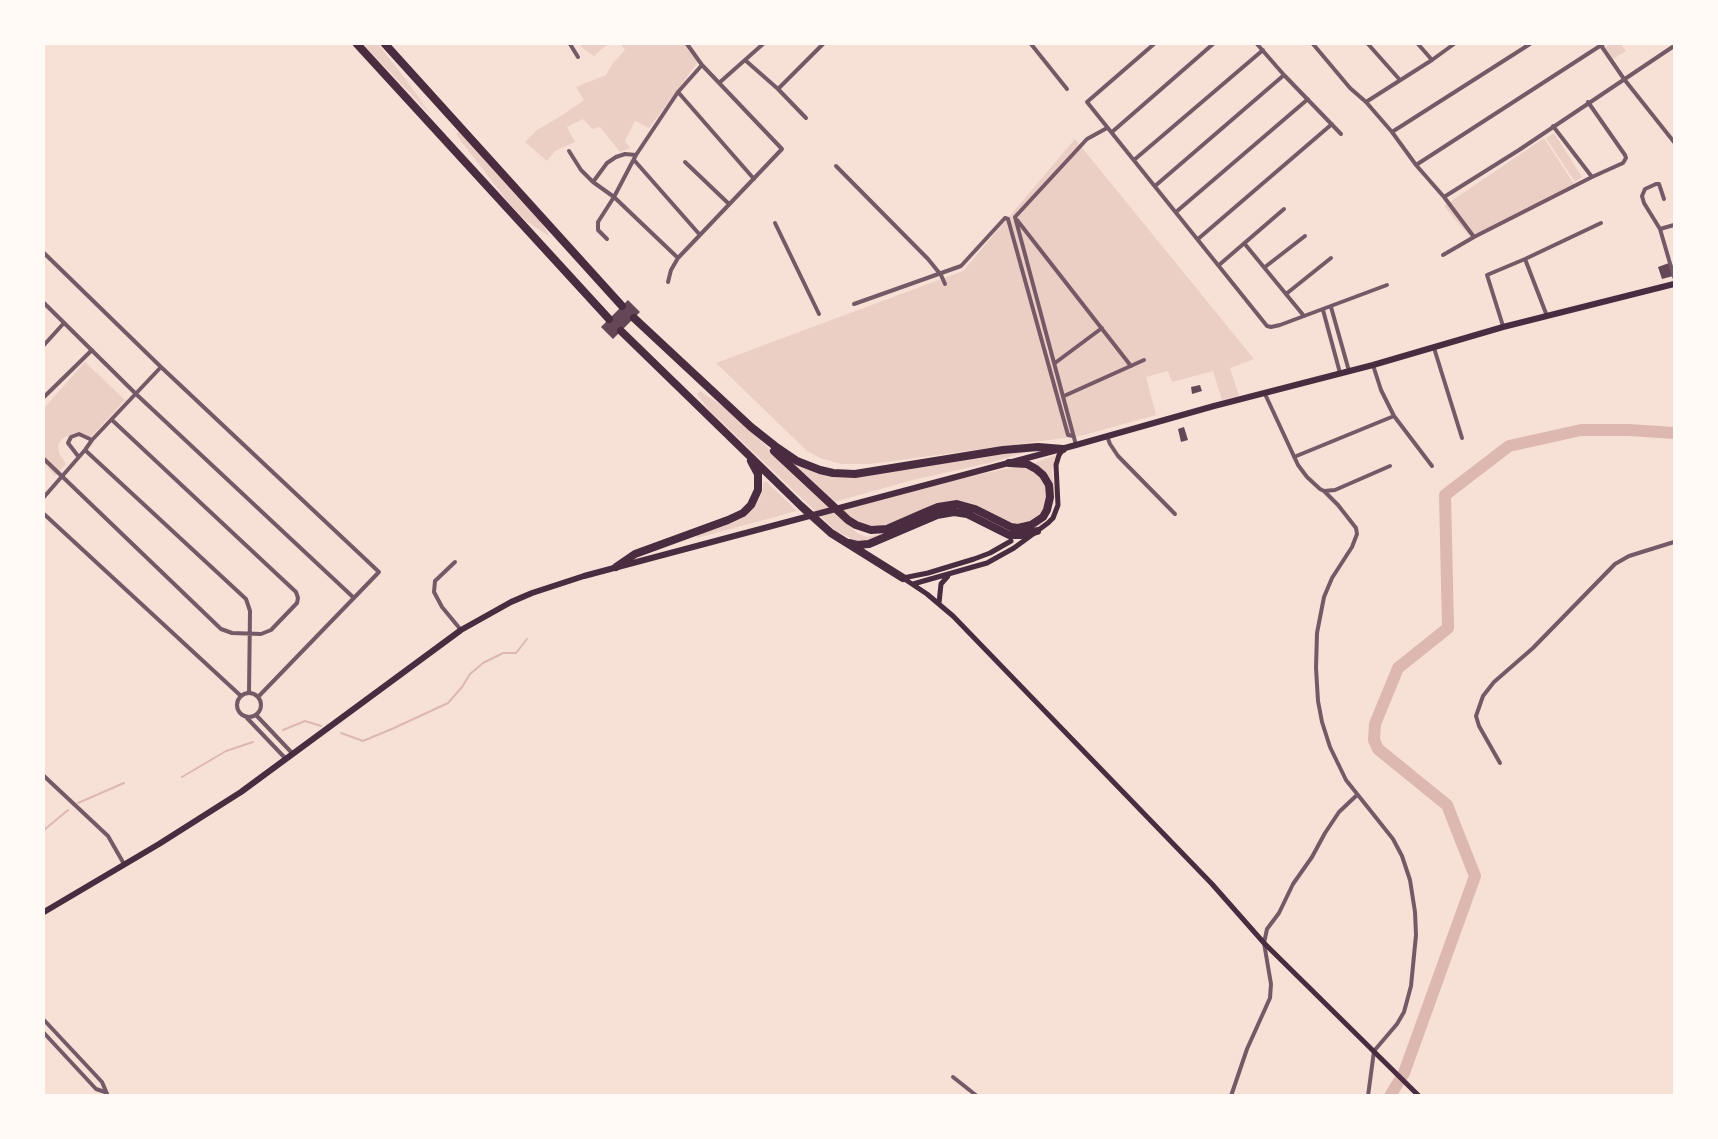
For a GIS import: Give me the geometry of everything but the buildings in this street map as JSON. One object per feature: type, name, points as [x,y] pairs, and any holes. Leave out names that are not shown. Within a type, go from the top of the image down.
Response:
[{"type":"highway","points":[[357,44],[609,319]]},
{"type":"highway","points":[[385,44],[622,306]]},
{"type":"highway","points":[[634,318],[784,454],[820,470],[846,474],[866,473],[1003,450],[1038,447],[1064,448]]},
{"type":"highway","points":[[621,330],[831,533],[903,578]]},
{"type":"highway","points":[[752,427],[775,452],[848,520],[872,530],[887,529],[938,507],[957,504],[975,509],[1011,527],[1031,525],[1047,510],[1050,497],[1049,485],[1043,475],[1027,464],[1009,463]]},
{"type":"highway","points":[[616,567],[636,554],[734,518],[748,509],[757,496],[759,485],[758,474],[748,454]]},
{"type":"highway","points":[[844,542],[857,545],[869,544],[946,512],[960,512],[1009,535],[1023,535],[1037,531]]},
{"type":"main road","points":[[44,912],[241,792],[461,630],[511,602],[616,567],[1372,365],[1503,327],[1674,284]]},
{"type":"main road","points":[[913,584],[980,566],[993,560],[1048,523],[1056,512],[1058,494],[1056,465],[1064,448]]},
{"type":"main road","points":[[903,578],[974,560],[1011,541]]},
{"type":"main road","points":[[939,603],[941,584],[950,574]]},
{"type":"main road","points":[[903,578],[939,603],[1006,670],[1212,884],[1264,943],[1419,1095]]},
{"type":"street","points":[[570,44],[578,57]]},
{"type":"street","points":[[668,282],[671,270],[678,258],[782,149],[702,65],[687,44]]},
{"type":"street","points":[[719,83],[763,44]]},
{"type":"street","points":[[778,89],[823,44]]},
{"type":"street","points":[[1030,44],[1067,89]]},
{"type":"street","points":[[1154,44],[1088,100],[1088,105],[1267,326],[1280,325],[1387,285]]},
{"type":"street","points":[[1112,132],[1211,44]]},
{"type":"street","points":[[1257,44],[1341,134]]},
{"type":"street","points":[[1313,44],[1350,88],[1366,102],[1392,132],[1474,237]]},
{"type":"street","points":[[1368,44],[1400,80]]},
{"type":"street","points":[[1418,44],[1432,60]]},
{"type":"street","points":[[1366,102],[1454,44]]},
{"type":"street","points":[[1392,132],[1530,44]]},
{"type":"street","points":[[1416,165],[1601,44],[1624,79],[1674,142]]},
{"type":"street","points":[[1444,197],[1674,46]]},
{"type":"street","points":[[1134,160],[1263,50]]},
{"type":"street","points":[[745,60],[806,118]]},
{"type":"street","points":[[607,239],[597,226],[635,158],[678,92],[702,65]]},
{"type":"street","points":[[1155,186],[1284,75]]},
{"type":"street","points":[[678,92],[754,179]]},
{"type":"street","points":[[1176,212],[1308,99]]},
{"type":"street","points":[[1443,255],[1474,237],[1623,163],[1626,155],[1588,102]]},
{"type":"street","points":[[1198,239],[1332,124]]},
{"type":"street","points":[[1553,126],[1592,177]]},
{"type":"street","points":[[1015,217],[1087,139],[1107,128]]},
{"type":"street","points":[[569,151],[580,170],[614,197],[678,258]]},
{"type":"street","points":[[593,182],[607,163],[616,157],[625,154],[635,158],[700,235]]},
{"type":"street","points":[[685,162],[729,204]]},
{"type":"street","points":[[836,166],[928,259],[945,284]]},
{"type":"street","points":[[1664,199],[1659,184],[1645,189],[1642,196],[1660,229],[1674,277]]},
{"type":"street","points":[[1219,265],[1284,209]]},
{"type":"street","points":[[1015,217],[1131,366]]},
{"type":"street","points":[[1015,217],[1076,445]]},
{"type":"street","points":[[854,304],[961,266],[1005,218],[1008,219],[1068,435],[1073,436]]},
{"type":"street","points":[[1503,327],[1487,275],[1602,223]]},
{"type":"street","points":[[775,224],[819,314]]},
{"type":"street","points":[[1660,229],[1674,225]]},
{"type":"street","points":[[1265,267],[1305,236]]},
{"type":"street","points":[[1244,243],[1305,316]]},
{"type":"street","points":[[44,254],[379,572],[258,697]]},
{"type":"street","points":[[1286,294],[1331,258]]},
{"type":"street","points":[[1525,259],[1547,316]]},
{"type":"street","points":[[44,303],[136,394],[354,598]]},
{"type":"street","points":[[1331,307],[1349,371]]},
{"type":"street","points":[[1323,310],[1340,373]]},
{"type":"street","points":[[44,345],[63,324]]},
{"type":"street","points":[[1055,363],[1102,328]]},
{"type":"street","points":[[1328,330],[1336,328]]},
{"type":"street","points":[[1333,349],[1341,346]]},
{"type":"street","points":[[1434,347],[1462,438]]},
{"type":"street","points":[[44,397],[92,350]]},
{"type":"street","points":[[1064,396],[1144,360]]},
{"type":"street","points":[[1372,365],[1394,416],[1432,466]]},
{"type":"street","points":[[44,497],[92,440],[161,367]]},
{"type":"street","points":[[1264,393],[1294,457],[1307,477],[1338,505],[1356,528],[1357,534],[1352,547],[1332,578],[1324,597],[1317,633],[1318,700],[1326,738],[1346,780],[1393,839],[1402,856],[1410,880],[1415,912],[1411,986],[1404,1011],[1397,1024],[1374,1051],[1368,1095]]},
{"type":"street","points":[[1294,457],[1394,416]]},
{"type":"street","points":[[44,459],[222,629],[232,633],[261,634],[271,630],[297,603],[296,592],[112,420]]},
{"type":"street","points":[[78,456],[68,443],[71,437],[79,434],[92,440]]},
{"type":"street","points":[[1107,436],[1110,444],[1125,464],[1174,514]]},
{"type":"street","points":[[85,450],[246,599],[250,611],[249,693]]},
{"type":"street","points":[[1324,491],[1335,490],[1390,466]]},
{"type":"street","points":[[44,514],[241,696]]},
{"type":"street","points":[[1500,763],[1479,726],[1476,716],[1483,696],[1494,682],[1533,648],[1616,564],[1629,556],[1674,542]]},
{"type":"street","points":[[455,562],[435,581],[434,592],[442,607],[461,630]]},
{"type":"street","points":[[247,717],[256,715],[261,708],[261,700],[249,693],[238,699],[237,706],[240,714],[247,717],[285,759]]},
{"type":"street","points":[[256,715],[293,754]]},
{"type":"street","points":[[280,753],[287,747]]},
{"type":"street","points":[[44,776],[108,836],[125,864]]},
{"type":"street","points":[[1231,1095],[1247,1049],[1270,998],[1271,984],[1264,943],[1267,929],[1280,913],[1293,884],[1339,812],[1357,795]]},
{"type":"street","points":[[44,1020],[102,1082],[107,1094]]},
{"type":"street","points":[[44,1033],[96,1089],[107,1094]]},
{"type":"street","points":[[953,1077],[977,1095]]},
{"type":"shaded area","points":[[363,44],[378,44],[432,116]]},
{"type":"shaded area","points":[[581,44],[608,44],[594,56],[581,47]]},
{"type":"shaded area","points":[[621,44],[686,44],[698,62],[649,128],[635,121],[625,141],[630,148],[620,152],[600,127],[592,129],[583,119],[567,127],[575,142],[555,151],[547,161],[525,142],[537,130],[584,100],[576,87],[606,75],[625,50]]},
{"type":"shaded area","points":[[1610,44],[1621,44],[1626,51],[1613,59],[1605,47]]},
{"type":"shaded area","points":[[460,131],[536,212],[550,237],[526,221],[508,202],[456,134]]},
{"type":"shaded area","points":[[1554,133],[1582,177],[1575,182],[1546,138]]},
{"type":"shaded area","points":[[1544,138],[1574,184],[1470,237],[1444,206]]},
{"type":"shaded area","points":[[1075,139],[1254,359],[1230,368],[1239,396],[1222,400],[1213,371],[1172,382],[1168,371],[1146,377],[1156,415],[1080,436],[870,464],[841,464],[820,458],[807,451],[716,363],[963,271]]},
{"type":"shaded area","points":[[85,362],[125,400],[89,439],[85,435],[72,435],[61,440],[58,445],[59,453],[66,464],[55,476],[44,463],[44,408]]},
{"type":"shaded area","points":[[700,391],[732,413],[857,533],[867,537],[880,534],[880,537],[871,541],[856,541],[836,531],[709,410],[697,394]]},
{"type":"shaded area","points":[[1033,450],[834,502],[791,460],[836,476]]},
{"type":"shaded area","points":[[1056,455],[1052,471],[1054,503],[1046,519],[1037,528],[1024,532],[1009,531],[972,513],[929,512],[954,507],[973,511],[1003,527],[1039,523],[1052,483],[1034,463]]},
{"type":"shaded area","points":[[1020,466],[1040,476],[1046,488],[1046,502],[1043,509],[1027,523],[1007,522],[974,504],[959,500],[938,504],[881,526],[858,522],[842,510],[967,477]]},
{"type":"shaded area","points":[[766,481],[797,511],[697,538],[696,533],[754,506],[760,498],[763,483]]},
{"type":"waterway","points":[[1390,1096],[1404,1073],[1475,876],[1447,805],[1378,749],[1374,740],[1375,724],[1398,668],[1448,628],[1445,495],[1509,446],[1581,430],[1674,433]]},
{"type":"waterway","points":[[341,733],[363,741],[448,703],[470,674],[483,663],[503,653],[516,653],[527,639]]},
{"type":"waterway","points":[[283,730],[305,721],[321,726]]},
{"type":"waterway","points":[[182,777],[226,751],[253,742]]},
{"type":"waterway","points":[[78,803],[124,783]]},
{"type":"waterway","points":[[44,830],[68,810]]}]
